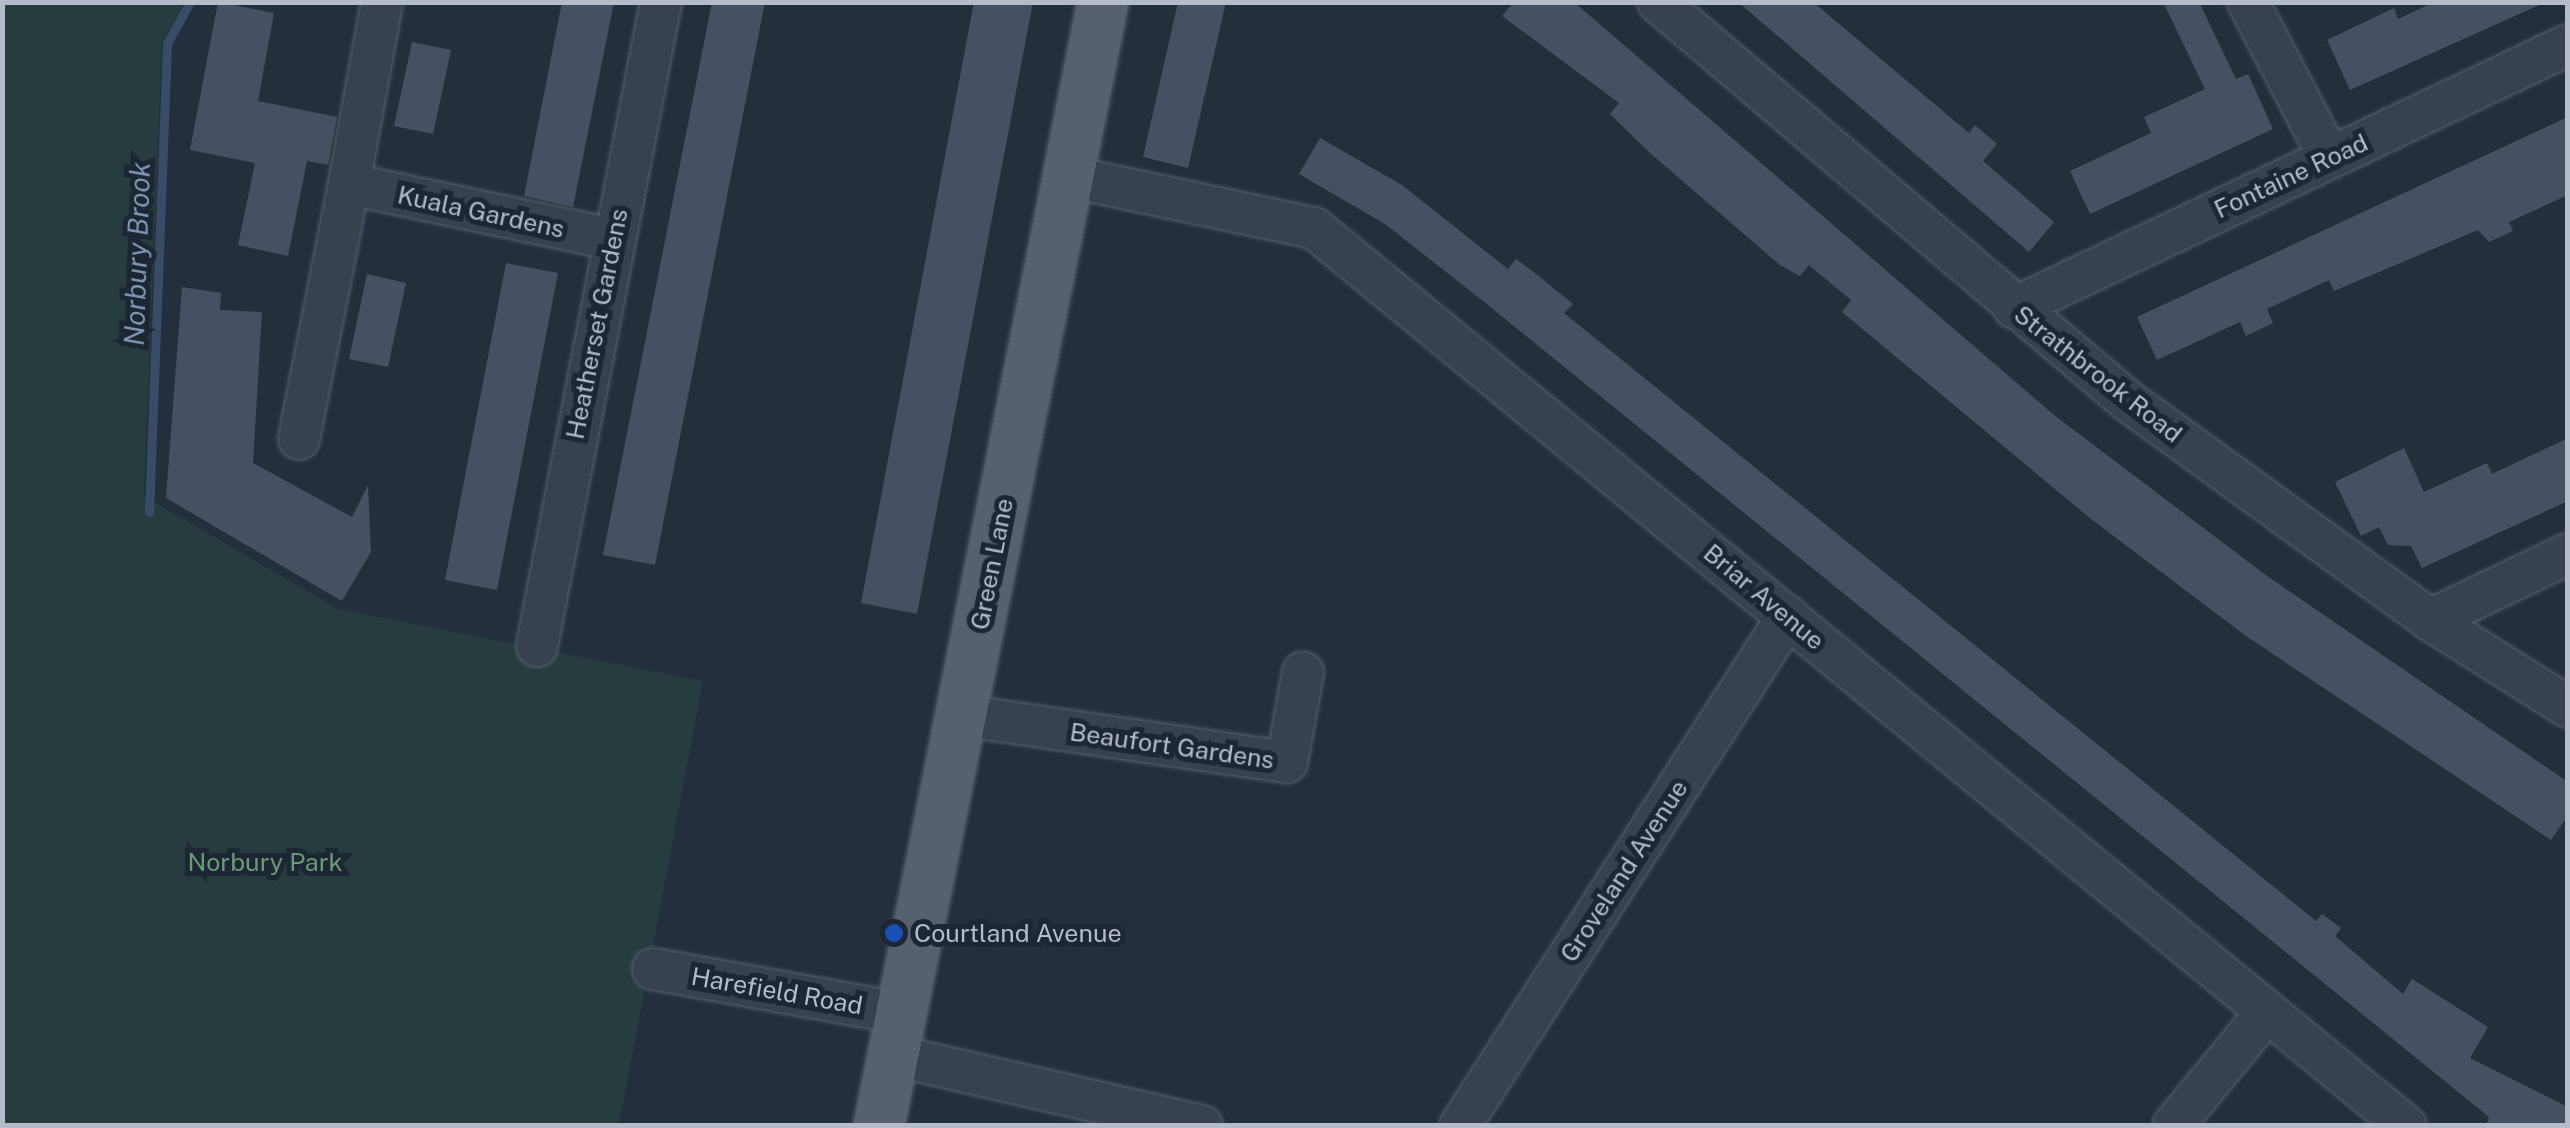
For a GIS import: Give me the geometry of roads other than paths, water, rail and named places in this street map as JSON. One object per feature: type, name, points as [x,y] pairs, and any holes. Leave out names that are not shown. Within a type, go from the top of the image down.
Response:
[{"type":"main road","name":"Green Lane","points":[[879,1126],[966,716],[1103,2]]},
{"type":"street","points":[[299,439],[382,2]]},
{"type":"street","name":"Heatherset Gardens","points":[[537,646],[660,2]]},
{"type":"street","name":"Strathbrook Road","points":[[1658,2],[2128,401],[2430,620],[2568,706]]},
{"type":"street","points":[[2248,2],[2329,157]]},
{"type":"street","name":"Fontaine Road","points":[[2014,308],[2568,45]]},
{"type":"street","name":"Briar Avenue","points":[[1070,177],[1314,228],[2406,1126]]},
{"type":"street","name":"Kuala Gardens","points":[[349,184],[612,239]]},
{"type":"street","points":[[2430,620],[2568,554]]},
{"type":"street","name":"Groveland Avenue","points":[[1460,1126],[1788,616]]},
{"type":"street","name":"Beaufort Gardens","points":[[966,716],[1287,762],[1304,672]]},
{"type":"street","name":"Harefield Road","points":[[652,969],[897,1034]]},
{"type":"street","points":[[2173,1126],[2267,1012]]},
{"type":"street","points":[[897,1034],[1202,1126]]},
{"type":"waterway","name":"Norbury Brook","points":[[149,512],[167,43],[190,2]]},
{"type":"place","name":"Courtland Avenue","points":[[894,933]]},
{"type":"park label","name":"Norbury Park","points":[[265,862]]}]
